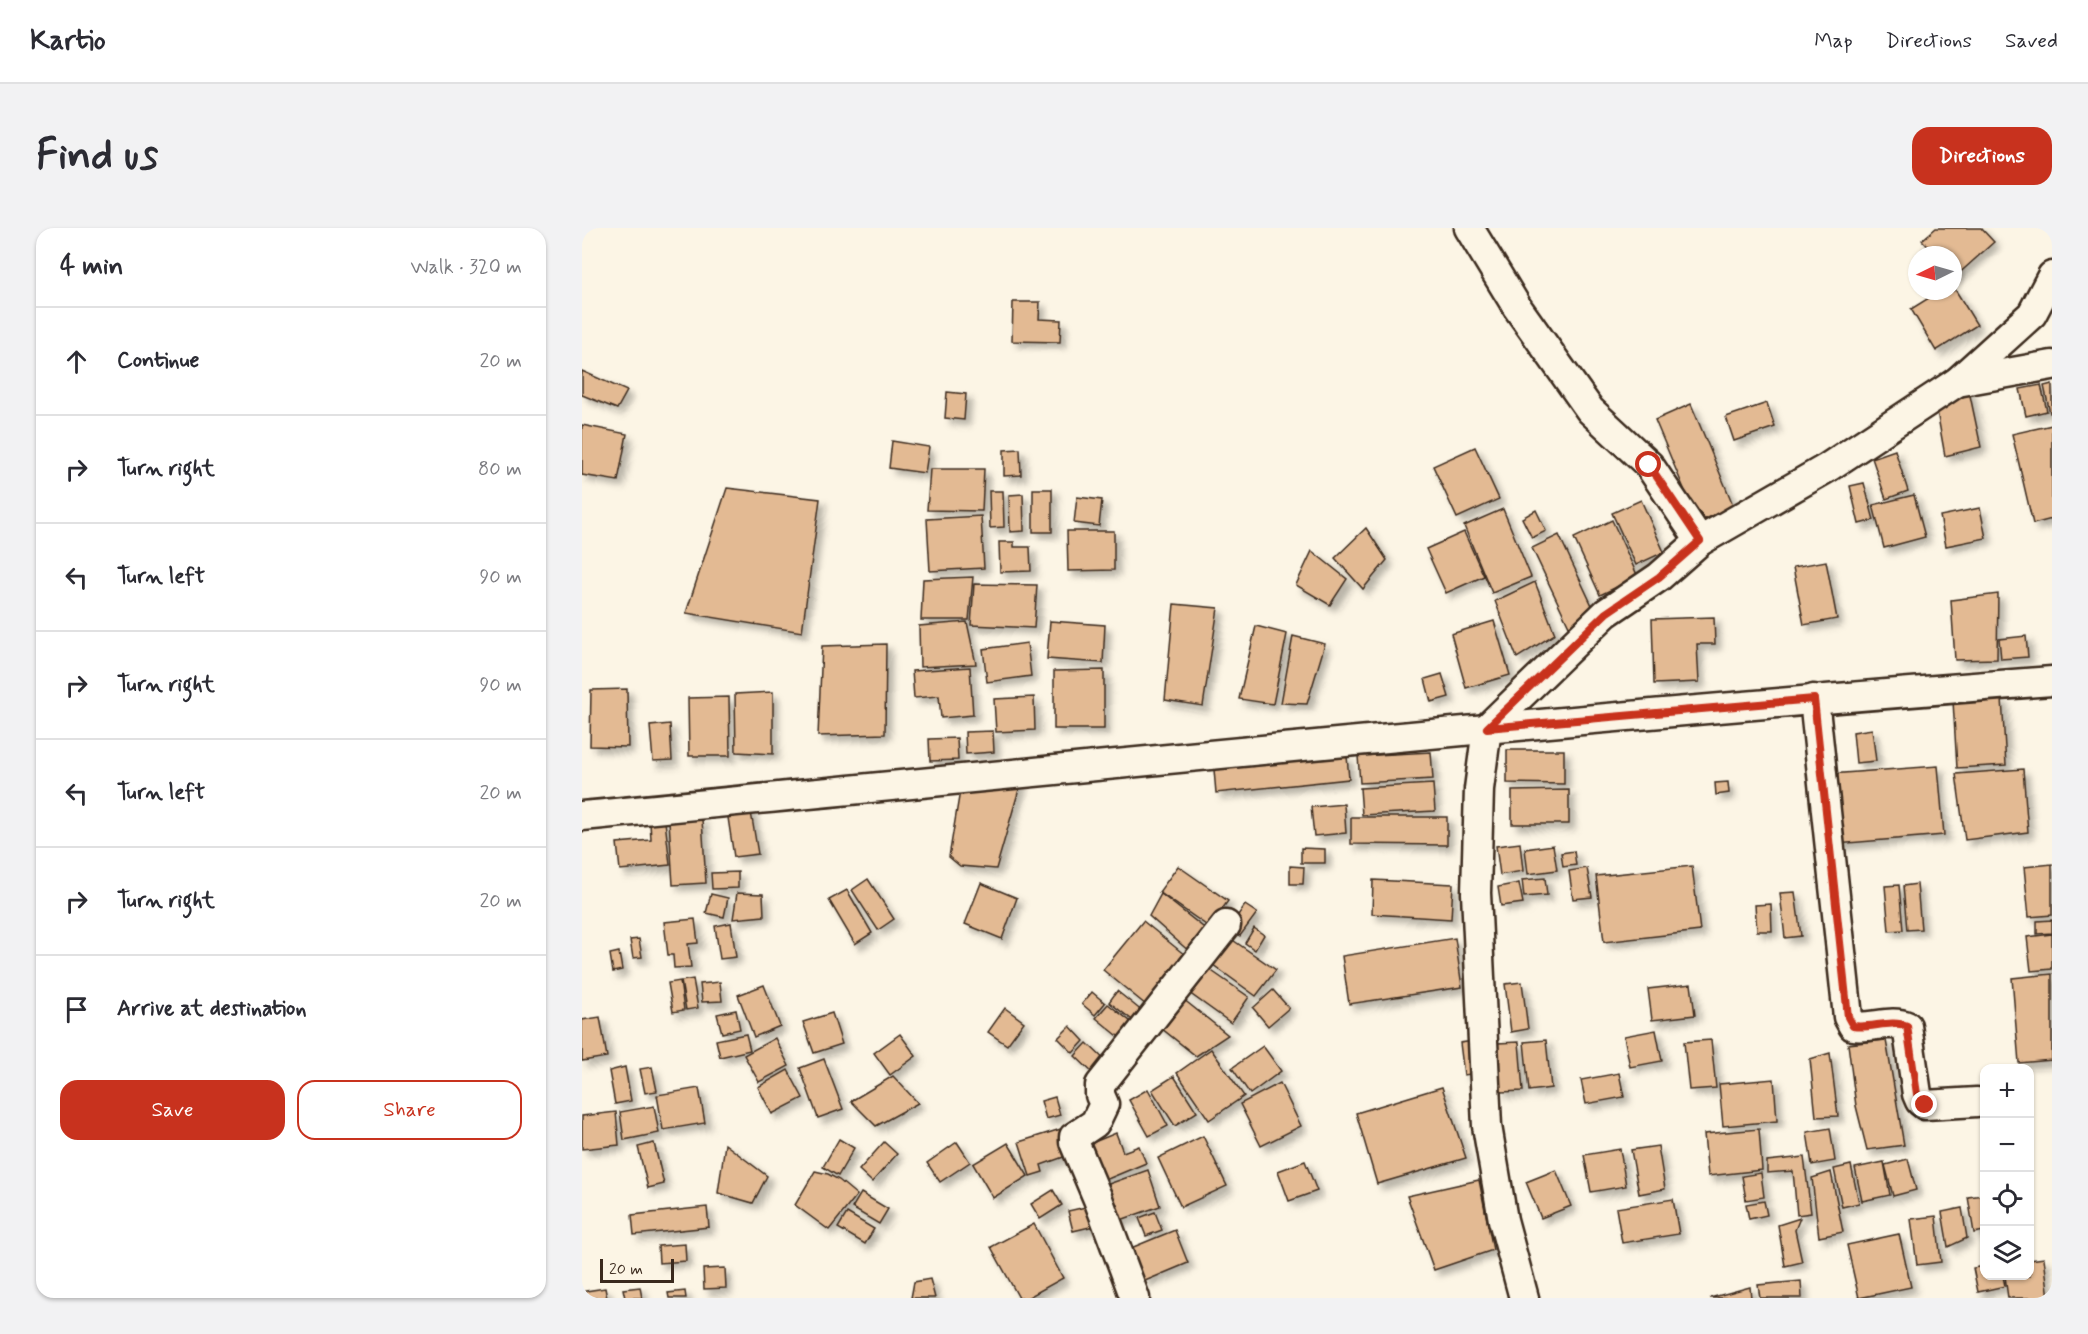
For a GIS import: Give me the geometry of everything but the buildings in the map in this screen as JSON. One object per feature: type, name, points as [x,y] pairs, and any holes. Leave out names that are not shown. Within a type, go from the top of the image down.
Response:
[{"type":"street","points":[[1470,228],[1517,307],[1590,410],[1649,465],[1700,541]]},
{"type":"street","points":[[1524,1298],[1503,1220],[1487,1126],[1476,893],[1479,789],[1487,728],[1606,613],[1659,577],[1700,541],[1827,468],[1957,382],[2032,314],[2052,276]]},
{"type":"street","points":[[1957,382],[2052,365]]},
{"type":"street","points":[[582,816],[1487,728],[2052,681]]},
{"type":"street","points":[[1814,699],[1848,1017],[1853,1026],[1900,1023],[1907,1026],[1917,1094],[1925,1105],[1977,1102]]},
{"type":"street","points":[[1135,1298],[1074,1137],[1095,1123],[1104,1104],[1100,1095],[1100,1085],[1226,925]]},
{"type":"route","points":[[1649,465],[1700,541],[1659,577],[1606,613],[1487,728],[1814,699],[1834,903],[1848,1017],[1853,1026],[1900,1023],[1907,1026],[1910,1032],[1917,1094],[1925,1105]]}]
